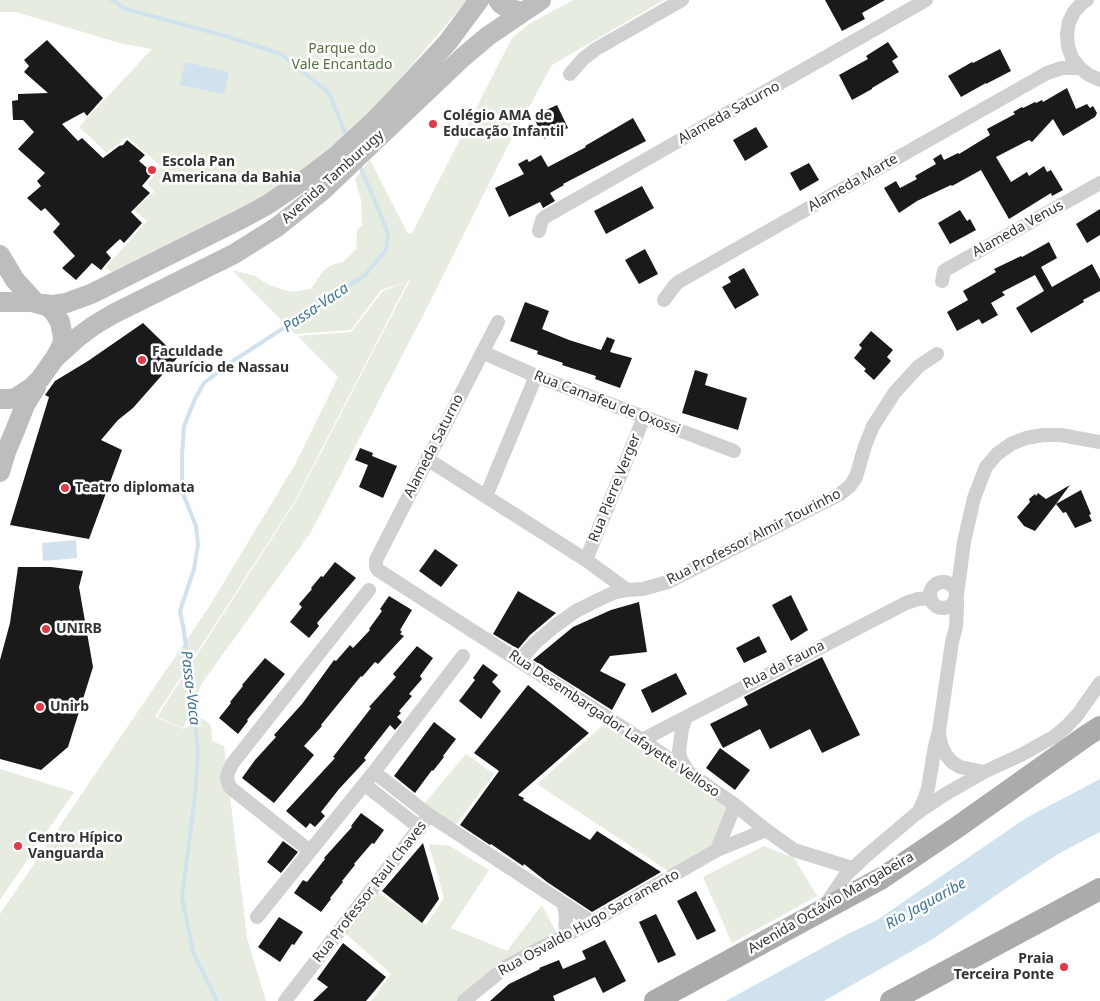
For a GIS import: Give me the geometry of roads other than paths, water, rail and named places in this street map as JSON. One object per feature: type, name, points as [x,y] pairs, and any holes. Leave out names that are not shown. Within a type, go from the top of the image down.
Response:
[{"type":"main road","name":"Avenida Tamburugy","points":[[378,127],[400,94],[448,42],[479,0]]},
{"type":"main road","points":[[498,0],[500,4],[507,8],[522,12]]},
{"type":"main road","name":"Avenida Tamburugy","points":[[56,358],[77,338],[113,314],[208,268],[256,240],[296,212],[321,192],[340,163],[378,127],[488,36],[541,0]]},
{"type":"main road","name":"Avenida Tamburugy","points":[[0,302],[58,305],[74,302],[220,230],[267,205],[310,176],[340,163]]},
{"type":"main road","points":[[0,255],[15,280],[40,304],[50,308],[56,315],[60,322],[63,337],[62,345],[56,358],[40,379],[25,405],[0,472]]},
{"type":"main road","points":[[0,399],[17,397],[40,379]]},
{"type":"main road","name":"Avenida Octávio Mangabeira","points":[[654,1001],[882,878],[1100,727]]},
{"type":"main road","points":[[891,1001],[1100,889]]},
{"type":"street","points":[[570,74],[583,59],[596,49],[682,0]]},
{"type":"street","name":"Alameda Saturno","points":[[539,231],[542,220],[545,217],[926,0]]},
{"type":"street","points":[[1084,1],[1074,12],[1069,22],[1068,46],[1072,58],[1080,68],[1089,76],[1100,80]]},
{"type":"street","name":"Alameda Marte","points":[[1047,73],[1060,61],[1068,46]]},
{"type":"street","name":"Alameda Marte","points":[[664,300],[680,281],[1047,73],[1062,68],[1080,68]]},
{"type":"street","name":"Alameda Venus","points":[[942,281],[944,271],[947,269],[1100,182]]},
{"type":"street","name":"Alameda Saturno","points":[[378,570],[376,560],[498,322]]},
{"type":"street","name":"Rua Camafeu de Oxossi","points":[[482,352],[536,376],[734,451]]},
{"type":"street","name":"Rua Professor Almir Tourinho","points":[[519,661],[536,642],[576,611],[614,593],[643,589],[668,582],[840,494],[850,486],[856,477],[873,426],[894,392],[919,366],[937,354]]},
{"type":"street","points":[[486,496],[536,376]]},
{"type":"street","name":"Rua Pierre Verger","points":[[586,560],[644,417]]},
{"type":"street","points":[[917,813],[928,788],[939,731],[952,642],[956,627],[957,597],[964,542],[974,498],[986,467],[997,454],[1011,444],[1026,438],[1043,435],[1061,435],[1100,442]]},
{"type":"street","points":[[427,459],[586,560],[628,590]]},
{"type":"street","name":"Rua Desembargador Lafayette Velloso","points":[[378,570],[642,740],[735,805],[794,850],[852,868]]},
{"type":"street","points":[[934,603],[948,608],[952,606],[957,597],[956,591],[950,584],[945,582],[940,582],[931,589],[934,603],[949,622],[952,642]]},
{"type":"street","points":[[310,851],[232,789],[227,779],[228,773],[232,764],[369,590]]},
{"type":"street","name":"Rua da Fauna","points":[[642,740],[906,603],[918,599],[934,603]]},
{"type":"street","points":[[257,917],[374,772],[464,656]]},
{"type":"street","points":[[821,912],[841,880],[852,868],[917,813],[984,772],[1029,751],[1055,736],[1078,714],[1100,682]]},
{"type":"street","points":[[686,717],[679,751],[681,760],[688,772]]},
{"type":"street","points":[[939,731],[941,745],[952,762],[960,767],[984,772]]},
{"type":"street","points":[[374,772],[429,815]]},
{"type":"street","points":[[364,784],[420,828]]},
{"type":"street","points":[[718,850],[735,805]]},
{"type":"street","name":"Rua Professor Raul Chaves","points":[[285,1001],[429,815],[592,922]]},
{"type":"street","name":"Rua Osvaldo Hugo Sacramento","points":[[464,1001],[507,966],[592,922],[718,850],[766,830]]},
{"type":"street","points":[[564,904],[566,918],[565,936]]},
{"type":"water","points":[[185,62],[229,72],[224,94],[180,85]]},
{"type":"water","points":[[76,540],[77,558],[43,561],[42,543]]},
{"type":"water","name":"Rio Jaguaribe","points":[[1100,779],[1100,832],[1058,854],[933,939],[824,1001],[726,1001],[842,937],[877,920],[1026,818]]},
{"type":"waterway","name":"Passa-Vaca","points":[[112,0],[126,9],[229,37],[281,54],[329,93],[347,137]]},
{"type":"waterway","name":"Passa-Vaca","points":[[217,1001],[193,952],[182,897],[195,796],[198,751],[180,611],[194,569],[198,545],[196,526],[182,491],[184,426],[204,383],[230,363],[365,275],[386,250],[388,235],[359,164]]},
{"type":"place","name":"Colégio AMA de Educação Infantil","points":[[433,124]]},
{"type":"place","name":"Escola Pan Americana da Bahia","points":[[152,170]]},
{"type":"place","name":"Faculdade Maurício de Nassau","points":[[142,360]]},
{"type":"place","name":"Teatro diplomata","points":[[65,488]]},
{"type":"place","name":"UNIRB","points":[[46,629]]},
{"type":"place","name":"Unirb","points":[[40,707]]},
{"type":"place","name":"Centro Hípico Vanguarda","points":[[18,846]]},
{"type":"place","name":"Praia Terceira Ponte","points":[[1064,967]]},
{"type":"park label","name":"Parque do Vale Encantado","points":[[342,58]]}]
